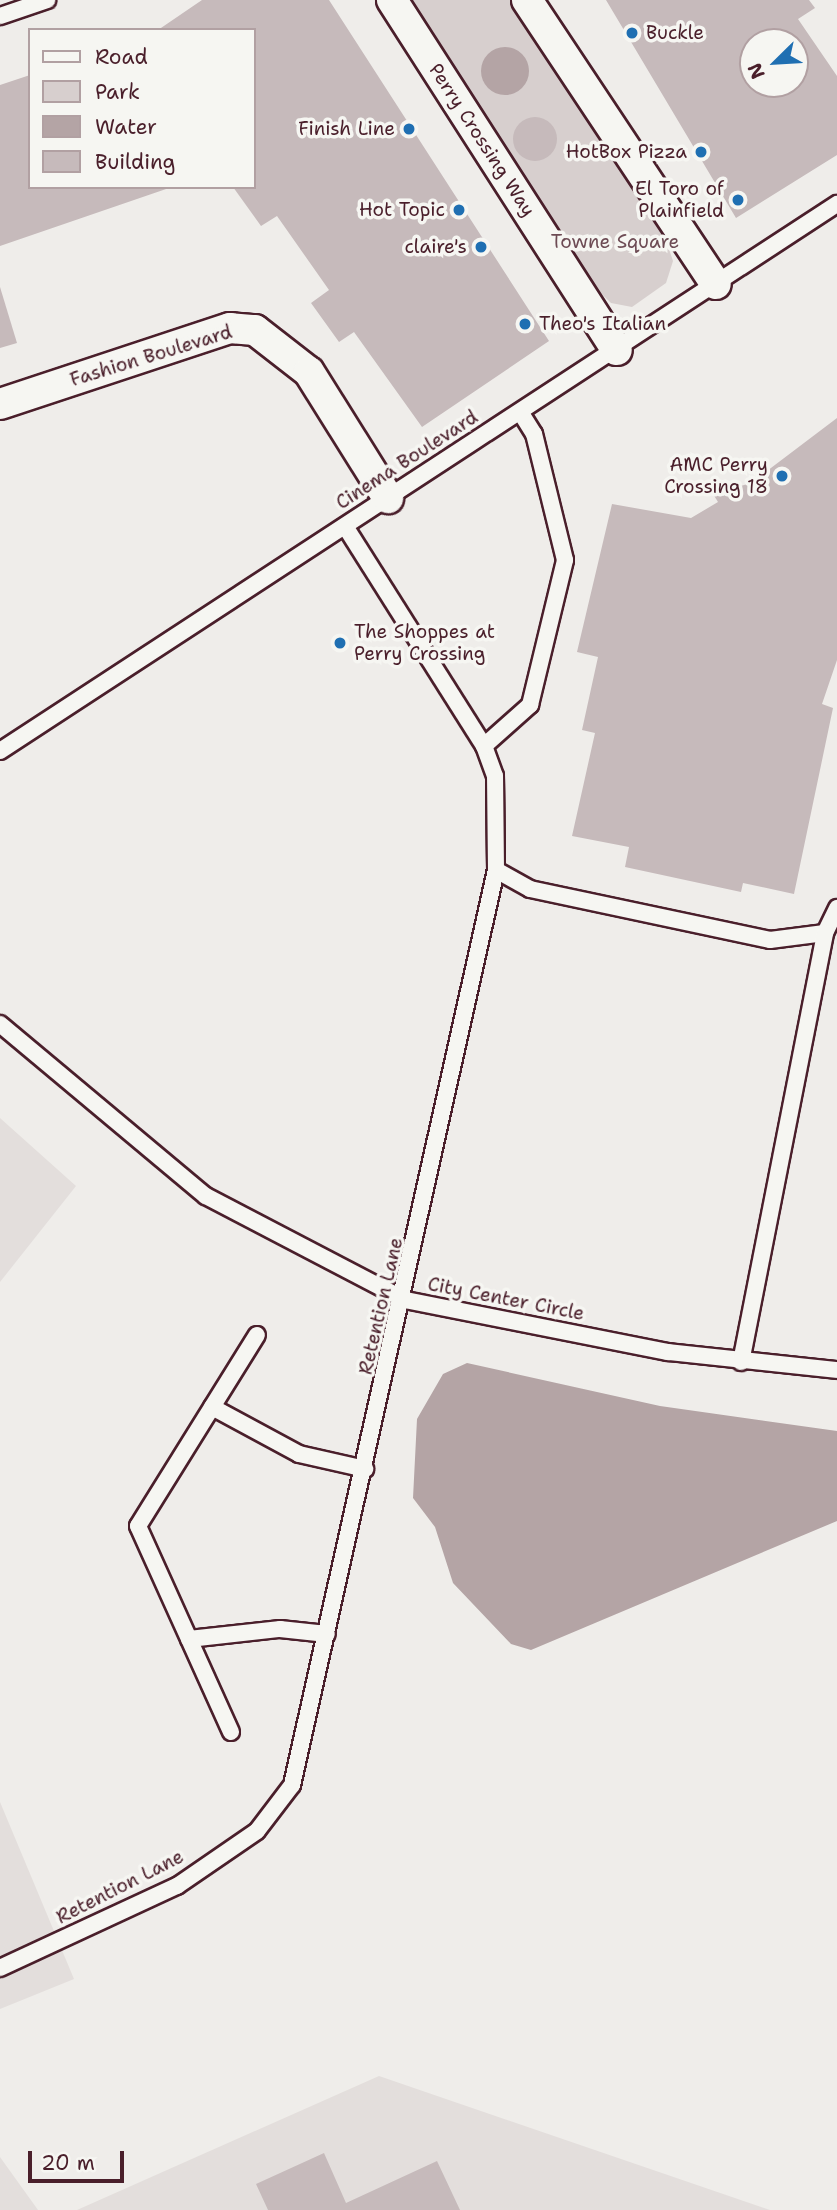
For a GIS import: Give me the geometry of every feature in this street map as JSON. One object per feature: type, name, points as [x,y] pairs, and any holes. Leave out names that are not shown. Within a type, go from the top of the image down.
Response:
[{"type":"street","name":"Perry Crossing Way","points":[[392,0],[617,350]]},
{"type":"street","points":[[527,0],[716,284]]},
{"type":"street","name":"Fashion Boulevard","points":[[0,404],[230,328],[255,330],[309,372],[388,498]]},
{"type":"lane","points":[[0,16],[47,0]]},
{"type":"lane","name":"Cinema Boulevard","points":[[0,751],[837,204]]},
{"type":"lane","points":[[484,746],[530,705],[565,560],[534,434],[520,412]]},
{"type":"lane","name":"Retention Lane","points":[[0,1968],[177,1886],[257,1831],[292,1785],[405,1300],[496,870],[495,776],[484,746],[345,526]]},
{"type":"lane","points":[[496,870],[530,889],[770,940],[825,933]]},
{"type":"lane","points":[[741,1362],[825,933],[837,908]]},
{"type":"lane","name":"City Center Circle","points":[[0,1024],[206,1196],[405,1300],[741,1362],[837,1370]]},
{"type":"lane","points":[[231,1732],[138,1526],[257,1335]]},
{"type":"lane","points":[[212,1407],[299,1454],[365,1469]]},
{"type":"lane","points":[[189,1639],[280,1629],[327,1634]]},
{"type":"shaded area","points":[[0,1118],[76,1186],[0,1282]]},
{"type":"shaded area","points":[[0,1802],[74,1979],[0,2009]]},
{"type":"shaded area","points":[[379,2076],[770,2210],[77,2210]]},
{"type":"shaded area","points":[[0,2157],[38,2210],[0,2210]]},
{"type":"green space","name":"Towne Square","points":[[409,0],[510,0],[666,240],[673,261],[666,283],[632,307],[611,303],[586,279]]},
{"type":"water","points":[[505,47],[522,54],[529,71],[522,88],[505,95],[488,88],[481,71],[488,54]]},
{"type":"water","points":[[467,1363],[660,1406],[837,1431],[837,1521],[531,1650],[511,1644],[453,1583],[435,1527],[413,1498],[417,1419],[443,1374]]},
{"type":"building","points":[[202,0],[329,0],[549,341],[422,427],[354,332],[339,342],[311,303],[329,290],[277,216],[261,226],[234,189],[256,189],[256,28],[161,28]]},
{"type":"building","points":[[606,0],[809,0],[815,8],[798,19],[804,28],[739,28],[739,98],[809,98],[809,35],[837,76],[837,155],[736,218]]},
{"type":"building","points":[[28,76],[28,189],[166,189],[0,246],[0,85]]},
{"type":"building","points":[[535,117],[544,118],[551,123],[556,130],[556,148],[551,155],[544,160],[535,161],[526,160],[519,155],[514,148],[513,139],[514,130],[519,123],[526,118]]},
{"type":"building","points":[[0,287],[17,343],[0,348]]},
{"type":"building","points":[[837,418],[837,660],[822,704],[833,708],[794,894],[743,883],[741,892],[625,867],[629,847],[572,836],[595,733],[582,730],[598,657],[577,652],[612,504],[691,518],[718,502],[713,494],[751,483]]},
{"type":"building","points":[[324,2153],[346,2203],[437,2161],[460,2210],[268,2210],[256,2184]]},
{"type":"place","name":"Buckle","points":[[632,33]]},
{"type":"place","name":"Finish Line","points":[[409,129]]},
{"type":"place","name":"HotBox Pizza","points":[[701,152]]},
{"type":"place","name":"El Toro of Plainfield","points":[[738,200]]},
{"type":"place","name":"Hot Topic","points":[[459,210]]},
{"type":"place","name":"claire's","points":[[481,247]]},
{"type":"place","name":"Theo's Italian","points":[[525,324]]},
{"type":"place","name":"AMC Perry Crossing 18","points":[[782,476]]},
{"type":"place","name":"The Shoppes at Perry Crossing","points":[[340,643]]}]
